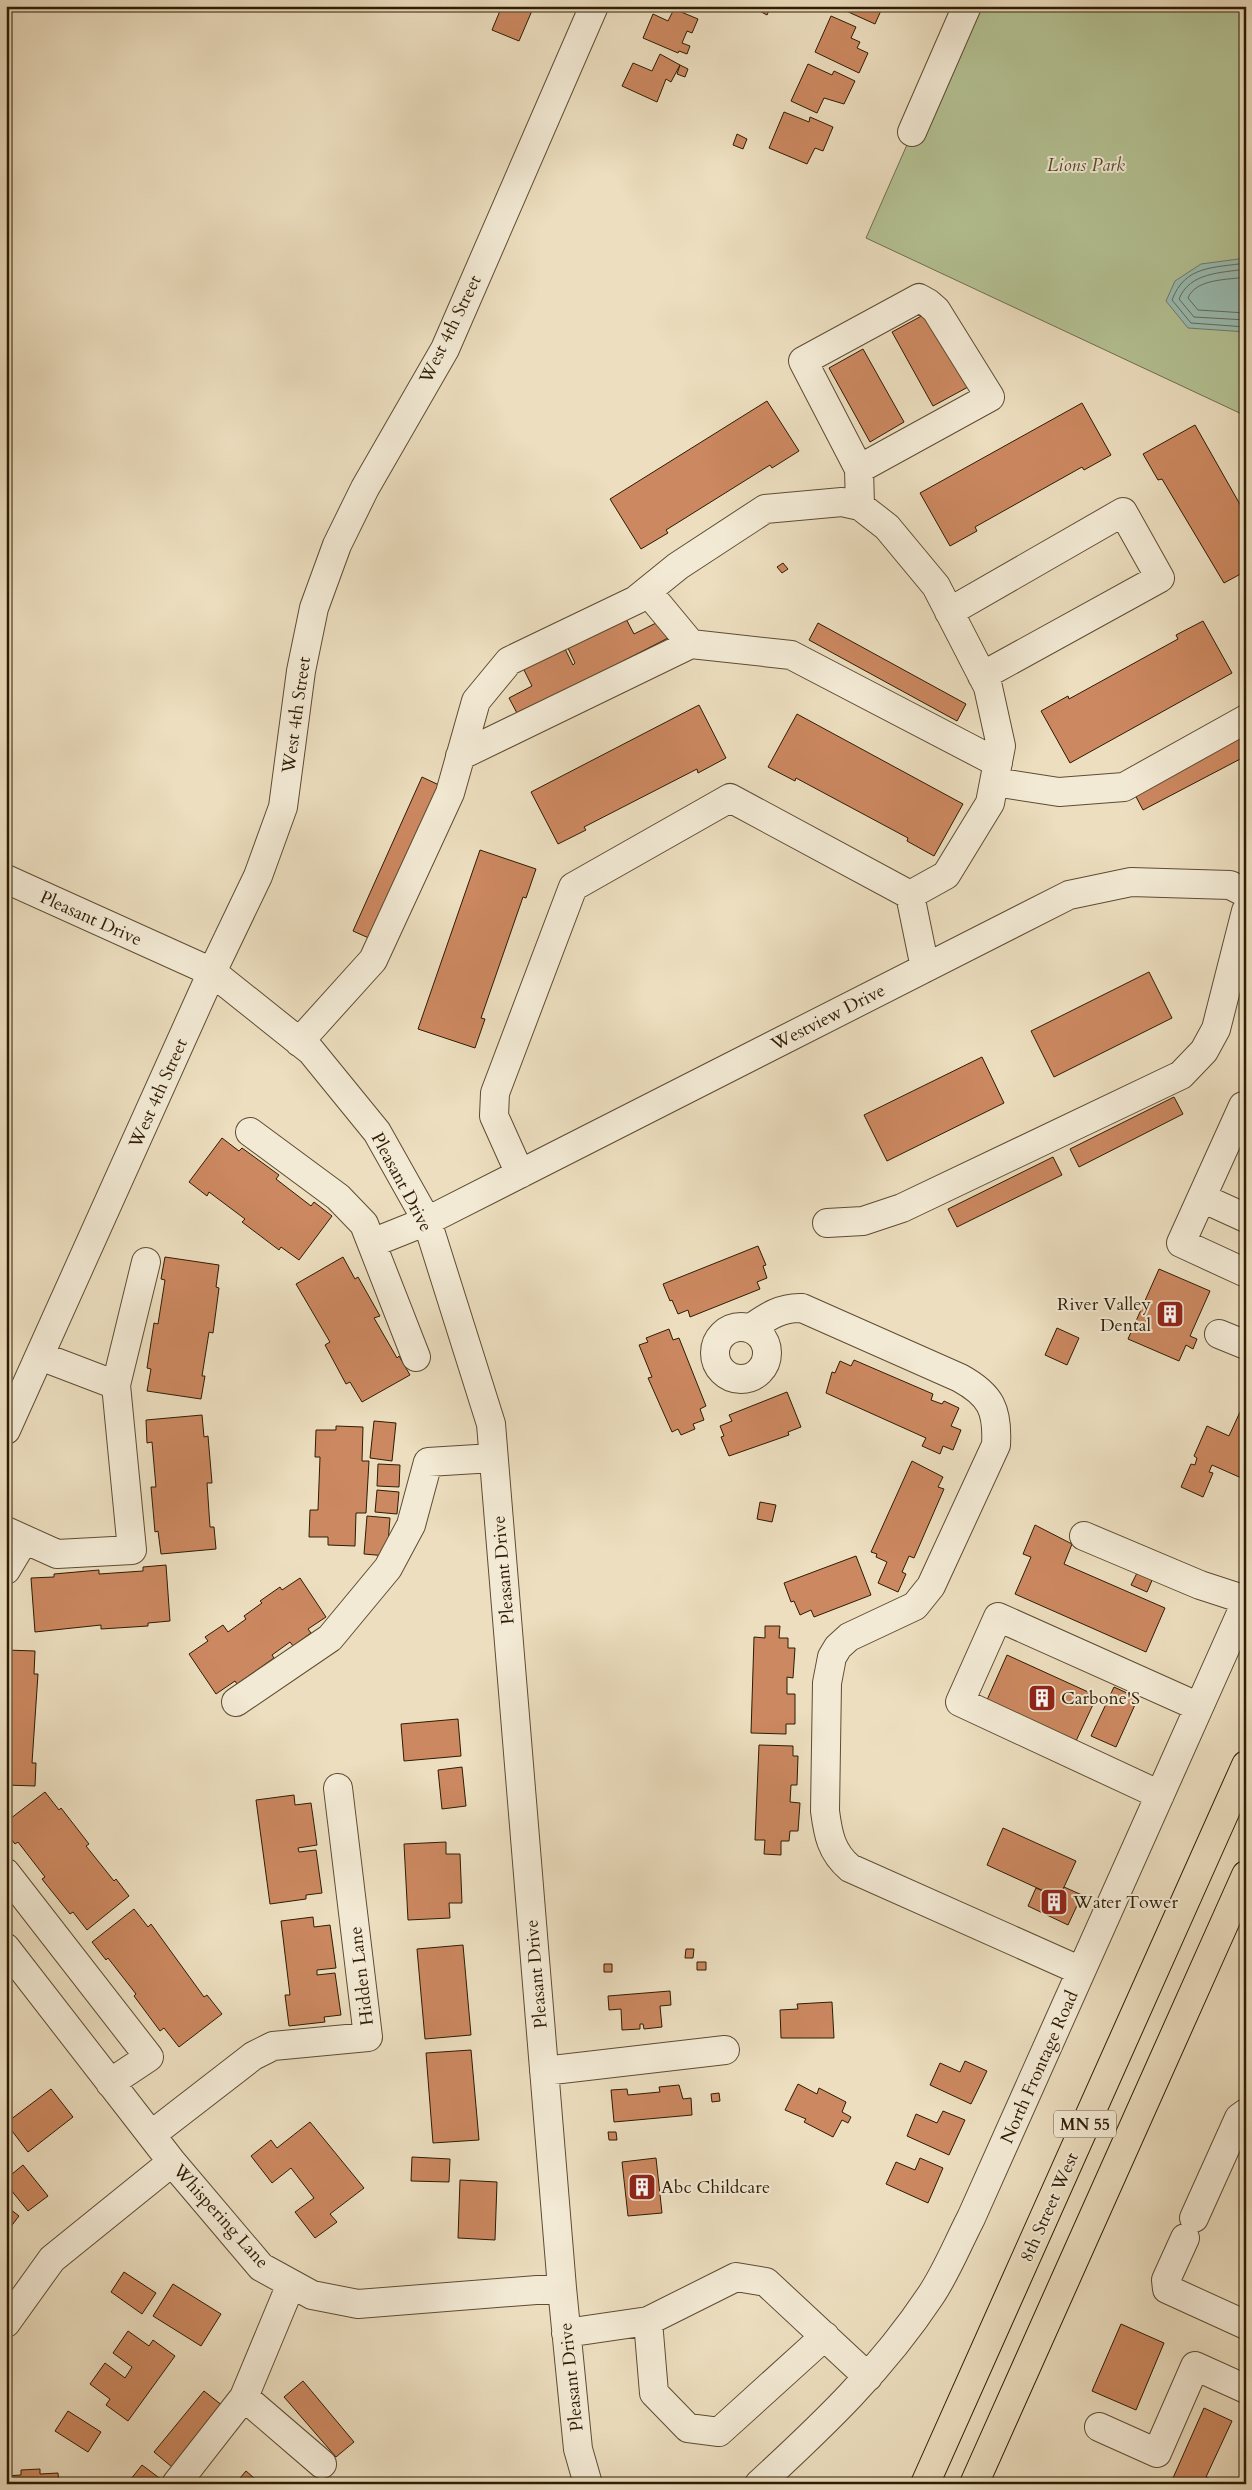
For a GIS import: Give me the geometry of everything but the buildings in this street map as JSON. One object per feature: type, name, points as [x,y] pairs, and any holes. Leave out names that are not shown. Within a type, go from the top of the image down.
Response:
[{"type":"highway","name":"8th Street West","points":[[925,2484],[1246,1765]]},
{"type":"highway","name":"MN 55","points":[[974,2484],[1246,1876]]},
{"type":"street","name":"West 4th Street","points":[[6,1430],[212,972],[258,876],[283,806],[300,671],[314,608],[337,545],[365,488],[445,349],[594,6]]},
{"type":"street","points":[[912,132],[967,6]]},
{"type":"street","points":[[860,469],[990,397],[936,310],[928,302],[919,298],[803,361],[860,469],[860,506]]},
{"type":"street","points":[[299,1042],[372,960],[450,793],[476,701],[509,661],[636,600],[678,566],[765,509],[842,502],[860,506],[887,527],[936,586],[988,687],[1001,746],[990,803],[946,875],[910,896]]},
{"type":"street","points":[[949,612],[1123,512],[1160,578],[982,676]]},
{"type":"street","points":[[647,591],[692,644]]},
{"type":"street","points":[[460,756],[692,644],[791,655],[996,773],[1059,792],[1124,787],[1246,719]]},
{"type":"street","points":[[520,1174],[494,1116],[496,1094],[573,887],[730,798],[910,896],[925,968]]},
{"type":"street","name":"Pleasant Drive","points":[[6,879],[212,972],[311,1051],[377,1132],[427,1221],[491,1424],[566,2333],[578,2449],[588,2484]]},
{"type":"street","name":"Westview Drive","points":[[372,1243],[427,1221],[1070,895],[1131,882],[1230,885],[1246,893]]},
{"type":"street","points":[[827,1223],[863,1221],[902,1208],[1181,1075],[1204,1051],[1216,1029],[1246,910]]},
{"type":"street","points":[[1244,1106],[1181,1243],[1246,1274]]},
{"type":"street","points":[[250,1132],[338,1197],[364,1224],[416,1357]]},
{"type":"street","points":[[1202,1198],[1246,1218]]},
{"type":"street","points":[[6,1570],[15,1535],[57,1554],[132,1550],[116,1385],[146,1262]]},
{"type":"street","points":[[751,1328],[770,1314],[793,1307],[802,1308],[960,1378],[976,1387],[994,1410],[997,1423],[996,1445],[931,1586],[915,1606],[849,1637],[838,1647],[832,1657],[827,1683],[825,1811],[827,1829],[836,1854],[850,1868],[1081,1971]]},
{"type":"street","points":[[1219,1334],[1246,1345]]},
{"type":"street","points":[[40,1356],[116,1385]]},
{"type":"street","points":[[236,1702],[330,1638],[388,1568],[411,1525],[428,1462],[493,1458]]},
{"type":"street","points":[[1084,1536],[1200,1585],[1246,1601]]},
{"type":"street","name":"North Frontage Road","points":[[759,2484],[837,2412],[890,2353],[932,2294],[971,2218],[1246,1601]]},
{"type":"street","points":[[1160,1795],[960,1702],[998,1617],[1199,1707]]},
{"type":"street","name":"Hidden Lane","points":[[151,2135],[253,2056],[273,2046],[368,2037],[338,1788]]},
{"type":"street","points":[[6,1873],[149,2057],[110,2083]]},
{"type":"street","name":"Whispering Lane","points":[[6,1948],[172,2162],[261,2267],[312,2295],[358,2304],[562,2288]]},
{"type":"street","points":[[544,2072],[725,2050]]},
{"type":"street","points":[[1246,2112],[1238,2118],[1166,2280],[1167,2289],[1246,2325]]},
{"type":"street","points":[[6,2323],[52,2258],[172,2162]]},
{"type":"street","points":[[566,2333],[648,2321],[736,2277],[766,2282],[868,2377]]},
{"type":"street","points":[[176,2484],[244,2397],[291,2284]]},
{"type":"street","points":[[648,2321],[654,2393],[688,2428],[720,2432],[825,2336]]},
{"type":"street","points":[[1099,2427],[1157,2453],[1195,2366],[1246,2389]]},
{"type":"street","points":[[244,2397],[322,2464]]},
{"type":"green space","name":"Lions Park","points":[[968,6],[1246,6],[1246,416],[866,238]]},
{"type":"water","points":[[1246,258],[1246,332],[1188,328],[1166,301],[1175,281],[1201,264]]},
{"type":"place","name":"River Valley Dental","points":[[1170,1314]]},
{"type":"place","name":"Carbone'S","points":[[1042,1698]]},
{"type":"place","name":"Water Tower","points":[[1054,1902]]},
{"type":"place","name":"Abc Childcare","points":[[642,2187]]}]
